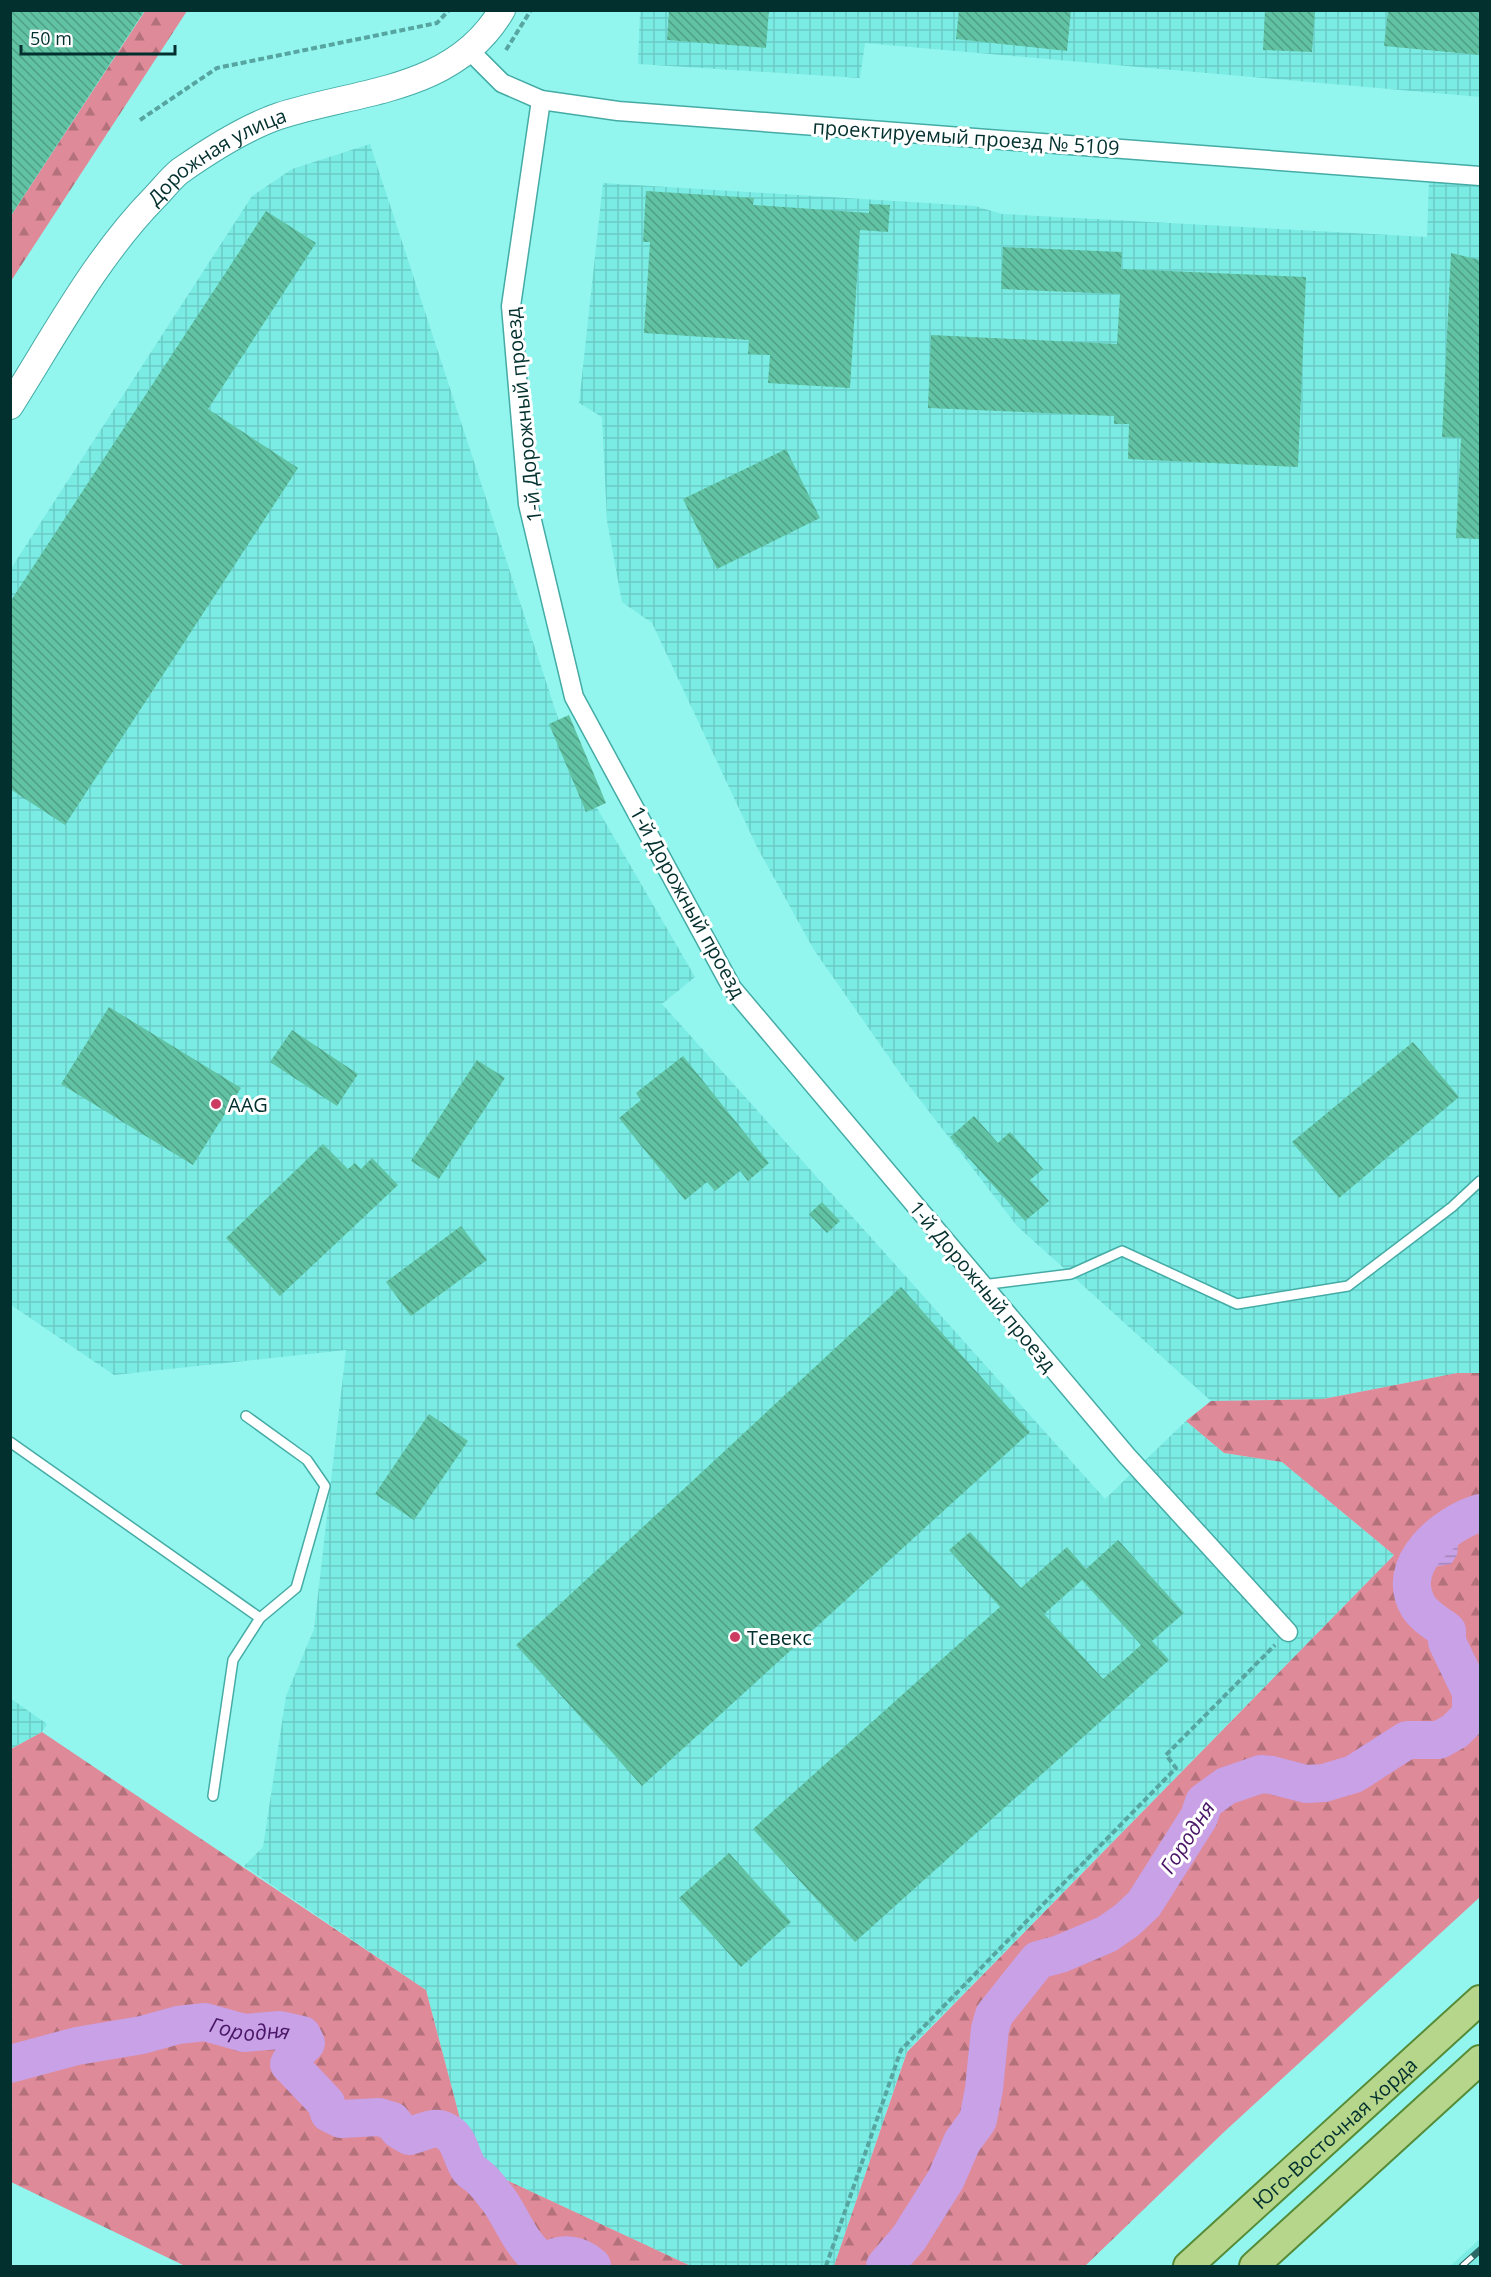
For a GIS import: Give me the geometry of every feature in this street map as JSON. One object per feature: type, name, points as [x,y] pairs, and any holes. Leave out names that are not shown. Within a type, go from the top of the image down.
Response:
[{"type":"main road","name":"Дорожная улица","points":[[10,406],[84,288],[132,221],[178,173],[229,140],[278,116],[405,84],[439,70],[469,50],[491,28],[502,10]]},
{"type":"main road","name":"Юго-Восточная хорда","points":[[1188,2266],[1480,2000]]},
{"type":"main road","points":[[1254,2266],[1480,2060]]},
{"type":"street","name":"проектируемый проезд № 5109","points":[[469,50],[502,83],[541,100],[618,111],[1480,176]]},
{"type":"street","name":"1-й Дорожный проезд","points":[[541,100],[511,306],[528,504],[574,697],[732,988],[1127,1456],[1288,1632]]},
{"type":"lane","points":[[982,1285],[1071,1274],[1122,1251],[1237,1304],[1348,1286],[1452,1207],[1480,1181]]},
{"type":"lane","points":[[213,1796],[233,1660],[260,1618],[296,1588],[325,1486],[307,1460],[246,1416]]},
{"type":"lane","points":[[10,1442],[260,1618]]},
{"type":"path","points":[[140,120],[217,68],[437,23],[449,10]]},
{"type":"path","points":[[506,50],[531,10]]},
{"type":"path","points":[[826,2266],[901,2050],[1176,1768],[1166,1755],[1288,1632]]},
{"type":"shaded area","points":[[640,11],[1480,11],[1480,97],[865,43],[860,78],[638,64]]},
{"type":"shaded area","points":[[370,144],[575,770],[695,977],[662,1004],[1105,1499],[1186,1421],[1224,1453],[1282,1462],[1394,1555],[907,2051],[834,2266],[691,2266],[472,2164],[426,1990],[244,1866],[263,1847],[286,1696],[314,1629],[346,1350],[114,1375],[11,1305],[10,570],[252,196],[292,169]]},
{"type":"shaded area","points":[[1429,180],[1480,182],[1480,1373],[1457,1373],[1323,1399],[1211,1401],[1017,1226],[907,1083],[814,950],[757,847],[652,623],[622,602],[607,521],[602,417],[579,403],[603,183],[975,206],[1002,214],[1427,237]]},
{"type":"shaded area","points":[[1446,1517],[1460,1527],[1457,1555],[1451,1564],[1426,1568],[1414,1551],[1415,1539],[1423,1530]]},
{"type":"shaded area","points":[[10,1698],[47,1724],[42,1732],[11,1749]]},
{"type":"shaded area","points":[[1480,2239],[1480,2266],[1450,2266]]},
{"type":"green space","points":[[145,11],[187,11],[11,281],[10,217]]},
{"type":"green space","points":[[1457,1373],[1480,1373],[1480,1897],[1224,2132],[1085,2266],[834,2266],[907,2052],[1394,1555],[1282,1462],[1224,1453],[1186,1421],[1211,1401],[1323,1399]]},
{"type":"green space","points":[[42,1732],[426,1990],[472,2164],[691,2266],[185,2266],[11,2182],[11,1749]]},
{"type":"building","points":[[10,10],[145,10],[10,217]]},
{"type":"building","points":[[669,10],[769,10],[766,48],[667,40]]},
{"type":"building","points":[[959,10],[1071,10],[1067,51],[956,39]]},
{"type":"building","points":[[1265,10],[1315,10],[1312,52],[1263,50]]},
{"type":"building","points":[[1388,10],[1480,10],[1480,55],[1384,46]]},
{"type":"building","points":[[646,191],[754,198],[753,205],[869,213],[869,204],[890,205],[888,232],[860,230],[850,388],[768,383],[770,355],[748,354],[749,340],[644,333],[650,242],[643,242]]},
{"type":"building","points":[[266,211],[316,243],[208,409],[298,468],[65,825],[10,789],[10,602]]},
{"type":"building","points":[[1003,247],[1122,252],[1121,269],[1306,277],[1298,467],[1128,459],[1129,424],[1114,424],[1114,416],[928,408],[931,335],[1117,344],[1120,294],[1001,289]]},
{"type":"building","points":[[1451,253],[1480,260],[1480,539],[1456,538],[1461,438],[1442,437]]},
{"type":"building","points":[[786,449],[820,518],[717,569],[683,499]]},
{"type":"building","points":[[569,715],[606,803],[586,812],[549,724]]},
{"type":"building","points":[[109,1007],[241,1088],[193,1165],[61,1084]]},
{"type":"building","points":[[292,1030],[358,1074],[337,1106],[270,1062]]},
{"type":"building","points":[[1413,1042],[1459,1097],[1339,1198],[1292,1142]]},
{"type":"building","points":[[683,1056],[769,1163],[748,1181],[740,1171],[715,1191],[707,1182],[685,1200],[619,1118],[641,1100],[636,1093]]},
{"type":"building","points":[[477,1060],[505,1078],[439,1179],[411,1161]]},
{"type":"building","points":[[974,1116],[998,1143],[1010,1132],[1043,1169],[1030,1180],[1049,1201],[1025,1221],[950,1137]]},
{"type":"building","points":[[323,1144],[348,1169],[355,1163],[361,1169],[372,1158],[398,1185],[280,1296],[226,1238]]},
{"type":"building","points":[[822,1202],[840,1221],[827,1233],[809,1214]]},
{"type":"building","points":[[461,1226],[487,1260],[411,1316],[386,1282]]},
{"type":"building","points":[[901,1287],[1030,1432],[642,1786],[516,1645]]},
{"type":"building","points":[[429,1414],[468,1441],[414,1520],[375,1494]]},
{"type":"building","points":[[970,1532],[1021,1588],[1067,1547],[1086,1569],[1118,1540],[1184,1613],[1152,1641],[1169,1660],[855,1942],[753,1829],[1000,1607],[949,1550]],"holes":[[[1082,1580],[1141,1645],[1103,1679],[1044,1614]]]},
{"type":"building","points":[[729,1853],[791,1922],[741,1967],[679,1898]]},
{"type":"waterway","name":"Городня","points":[[885,2266],[909,2238],[946,2179],[962,2142],[978,2120],[984,2089],[990,2029],[994,2015],[1038,1960],[1060,1954],[1107,1934],[1144,1904],[1199,1817],[1204,1802],[1226,1786],[1261,1774],[1306,1784],[1324,1783],[1354,1774],[1407,1740],[1439,1740],[1455,1731],[1471,1715],[1471,1692],[1447,1642],[1447,1631],[1421,1610],[1412,1591],[1413,1576],[1418,1561],[1427,1548],[1452,1526],[1480,1513]]},
{"type":"waterway","name":"Городня","points":[[10,2064],[77,2046],[142,2035],[178,2025],[205,2022],[244,2033],[280,2030],[302,2035],[306,2043],[289,2064],[326,2103],[329,2113],[341,2119],[379,2117],[392,2121],[399,2130],[409,2136],[433,2129],[447,2132],[456,2140],[469,2169],[483,2180],[498,2199],[524,2242],[537,2257],[545,2262],[569,2255],[581,2258],[592,2266]]},
{"type":"railway","points":[[1462,2266],[1480,2250]]},
{"type":"place","name":"AAG","points":[[216,1104]]},
{"type":"place","name":"Тевекс","points":[[735,1637]]}]
